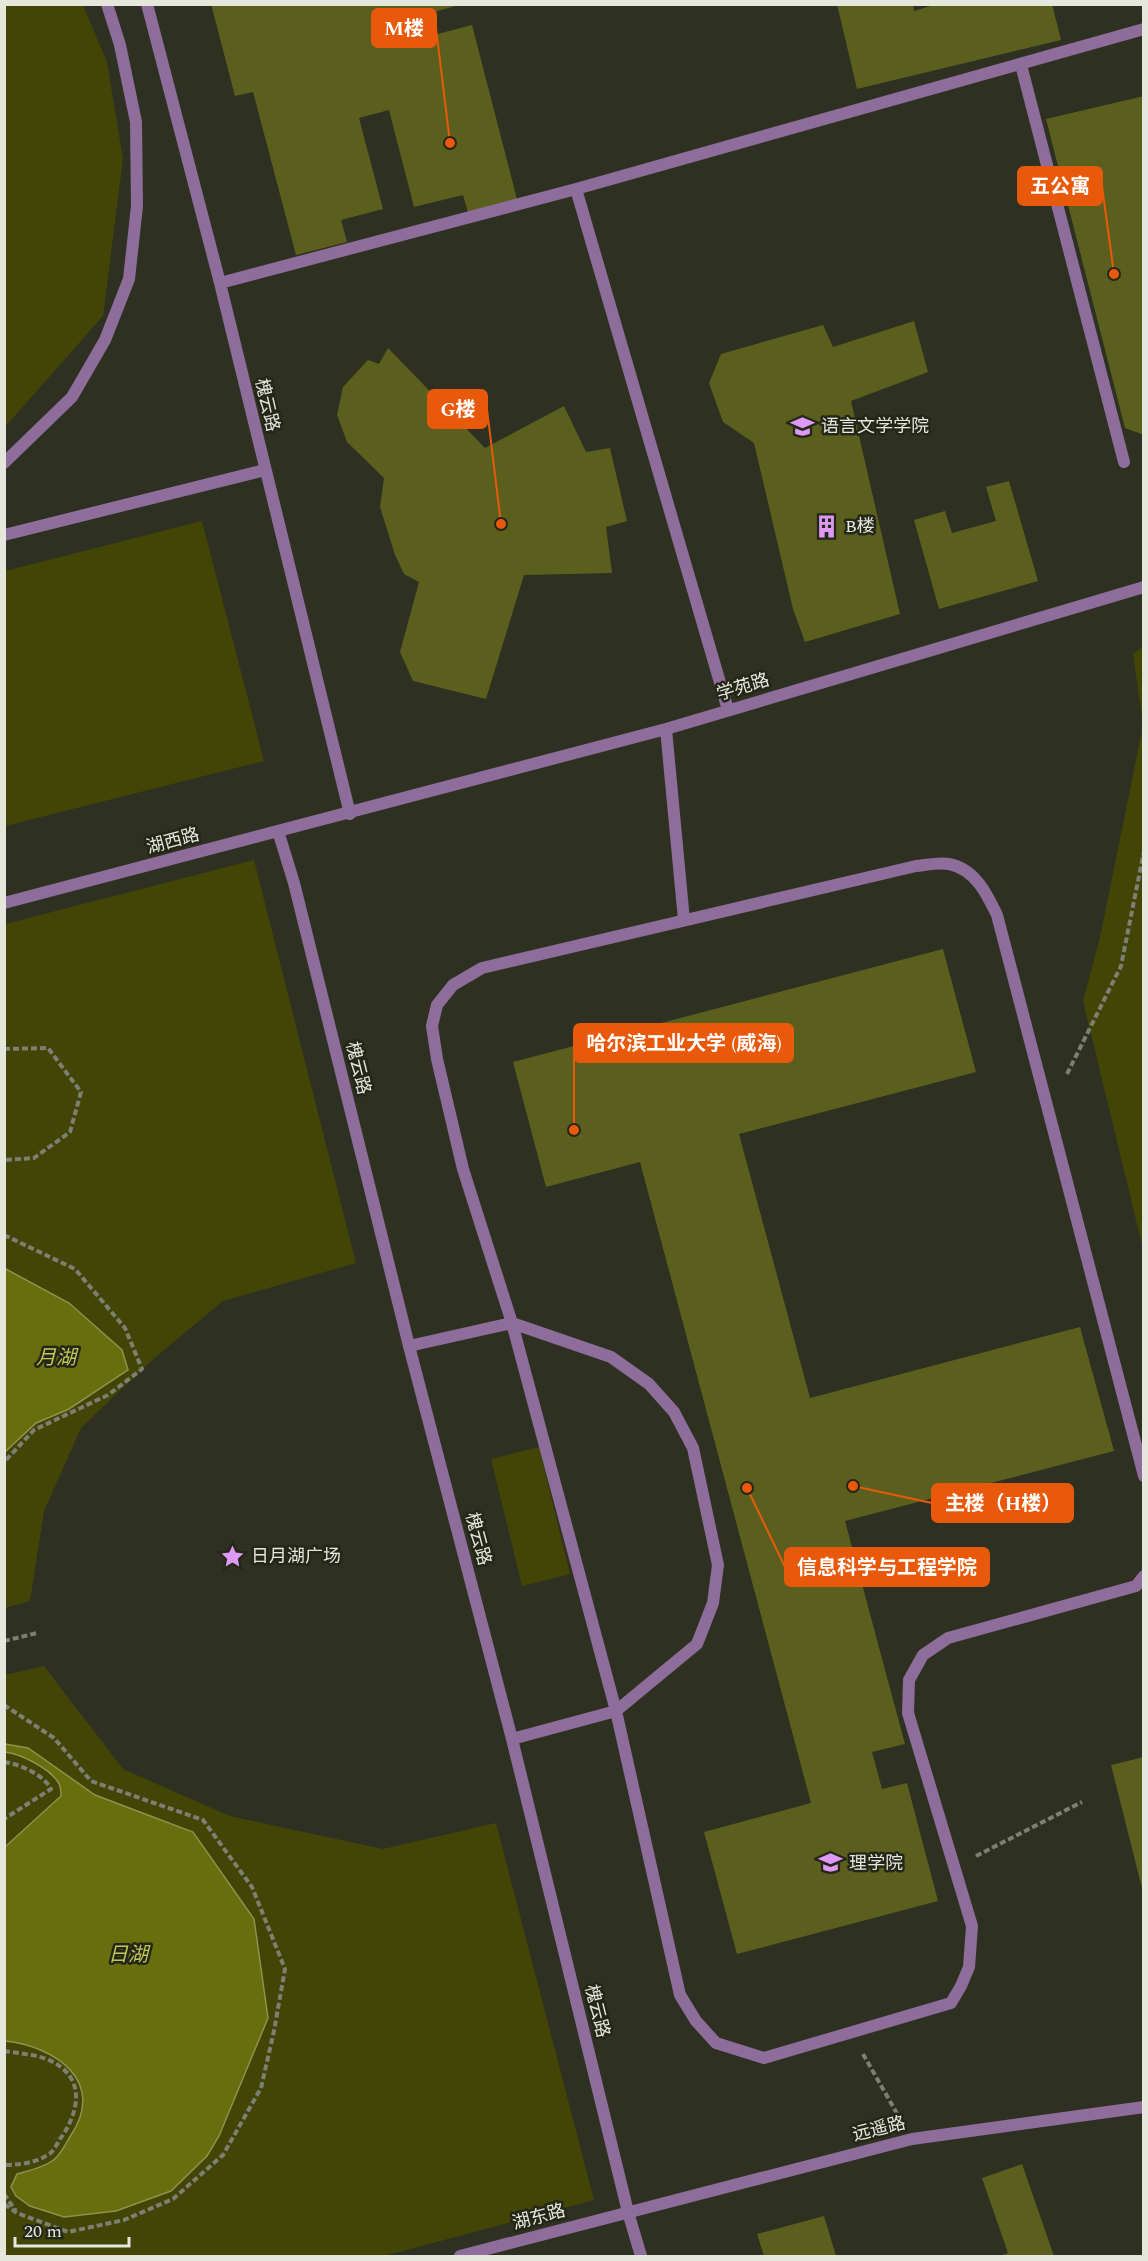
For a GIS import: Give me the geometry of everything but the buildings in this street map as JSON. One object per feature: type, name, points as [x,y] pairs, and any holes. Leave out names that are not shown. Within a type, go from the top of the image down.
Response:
[{"type":"lane","points":[[4,463],[72,397],[105,340],[129,279],[137,206],[136,122],[120,45],[107,4]]},
{"type":"lane","name":"槐云路","points":[[147,4],[220,283],[350,814]]},
{"type":"lane","points":[[220,283],[576,189],[1143,29]]},
{"type":"lane","points":[[1021,65],[1124,462]]},
{"type":"lane","points":[[576,189],[729,710]]},
{"type":"lane","points":[[4,535],[265,470]]},
{"type":"lane","name":"学苑路","points":[[350,814],[666,729],[1143,587]]},
{"type":"lane","points":[[666,729],[684,920]]},
{"type":"lane","name":"湖西路","points":[[4,903],[350,814]]},
{"type":"lane","name":"槐云路","points":[[278,831],[294,883],[409,1346],[512,1739],[628,2212],[641,2256]]},
{"type":"lane","points":[[1143,1476],[997,915],[988,896],[965,870],[949,864],[916,866],[482,968],[453,986],[437,1005],[432,1026],[437,1059],[463,1169],[512,1323],[616,1711],[680,1995],[696,2021],[716,2043],[764,2058],[951,2003],[969,1967],[972,1926],[909,1713],[909,1680],[923,1654],[948,1638],[1136,1586],[1143,1576]]},
{"type":"lane","points":[[409,1346],[512,1323],[612,1357],[649,1384],[674,1412],[693,1448],[718,1565],[712,1604],[697,1644],[616,1711],[512,1739]]},
{"type":"lane","name":"远遥路","points":[[628,2212],[912,2139],[1143,2107]]},
{"type":"lane","name":"湖东路","points":[[460,2256],[628,2212]]},
{"type":"path","points":[[1048,1113],[1121,966],[1143,850]]},
{"type":"path","points":[[4,1049],[48,1048],[81,1092],[70,1132],[34,1158],[4,1160]]},
{"type":"path","points":[[4,1235],[75,1269],[125,1328],[142,1369],[108,1395],[34,1430],[4,1462]]},
{"type":"path","points":[[4,1641],[37,1633]]},
{"type":"path","points":[[4,1706],[54,1738],[91,1781],[203,1820],[252,1887],[285,1970],[261,2088],[223,2155],[173,2199],[124,2220],[68,2232],[17,2213],[4,2204]]},
{"type":"path","points":[[4,1762],[13,1763],[47,1781],[51,1789],[4,1819]]},
{"type":"path","points":[[955,1868],[1083,1802]]},
{"type":"path","points":[[851,2032],[912,2139]]},
{"type":"path","points":[[4,2051],[34,2055],[63,2068],[71,2078],[76,2091],[76,2107],[70,2126],[50,2154],[21,2166],[4,2165]]},
{"type":"path","points":[[4,2194],[17,2213]]},
{"type":"shaded area","points":[[4,5],[83,5],[107,62],[123,159],[103,316],[5,427]]},
{"type":"shaded area","points":[[202,521],[264,761],[5,826],[5,571]]},
{"type":"shaded area","points":[[1143,647],[1143,724],[1133,654]]},
{"type":"shaded area","points":[[1143,726],[1143,1249],[1083,1001],[1100,937]]},
{"type":"shaded area","points":[[254,860],[356,1263],[223,1301],[151,1361],[81,1428],[44,1511],[30,1601],[5,1608],[5,924]]},
{"type":"shaded area","points":[[539,1447],[570,1574],[522,1586],[491,1459]]},
{"type":"shaded area","points":[[44,1666],[123,1769],[230,1816],[383,1849],[496,1823],[594,2200],[384,2256],[5,2256],[4,1675]]},
{"type":"water","name":"月湖","points":[[4,1268],[69,1303],[122,1350],[128,1370],[69,1409],[36,1423],[5,1452]]},
{"type":"water","name":"日湖","points":[[5,1744],[28,1748],[95,1795],[193,1832],[254,1919],[268,2018],[219,2136],[207,2156],[171,2191],[116,2211],[64,2217],[30,2206],[16,2196],[11,2187],[17,2174],[44,2166],[63,2150],[81,2116],[83,2098],[79,2083],[70,2070],[57,2059],[41,2050],[5,2041],[5,1847],[61,1796],[61,1789],[54,1777],[34,1762],[5,1752]]},
{"type":"place","name":"M楼","points":[[450,143]]},
{"type":"place","name":"五公寓","points":[[1114,274]]},
{"type":"place","name":"语言文学学院","points":[[803,426]]},
{"type":"place","name":"G楼","points":[[501,524]]},
{"type":"place","name":"B楼","points":[[827,526]]},
{"type":"place","name":"哈尔滨工业大学 (威海)","points":[[574,1130]]},
{"type":"place","name":"主楼（H楼）","points":[[853,1486]]},
{"type":"place","name":"信息科学与工程学院","points":[[747,1488]]},
{"type":"place","name":"日月湖广场","points":[[233,1556]]},
{"type":"place","name":"理学院","points":[[831,1863]]}]
